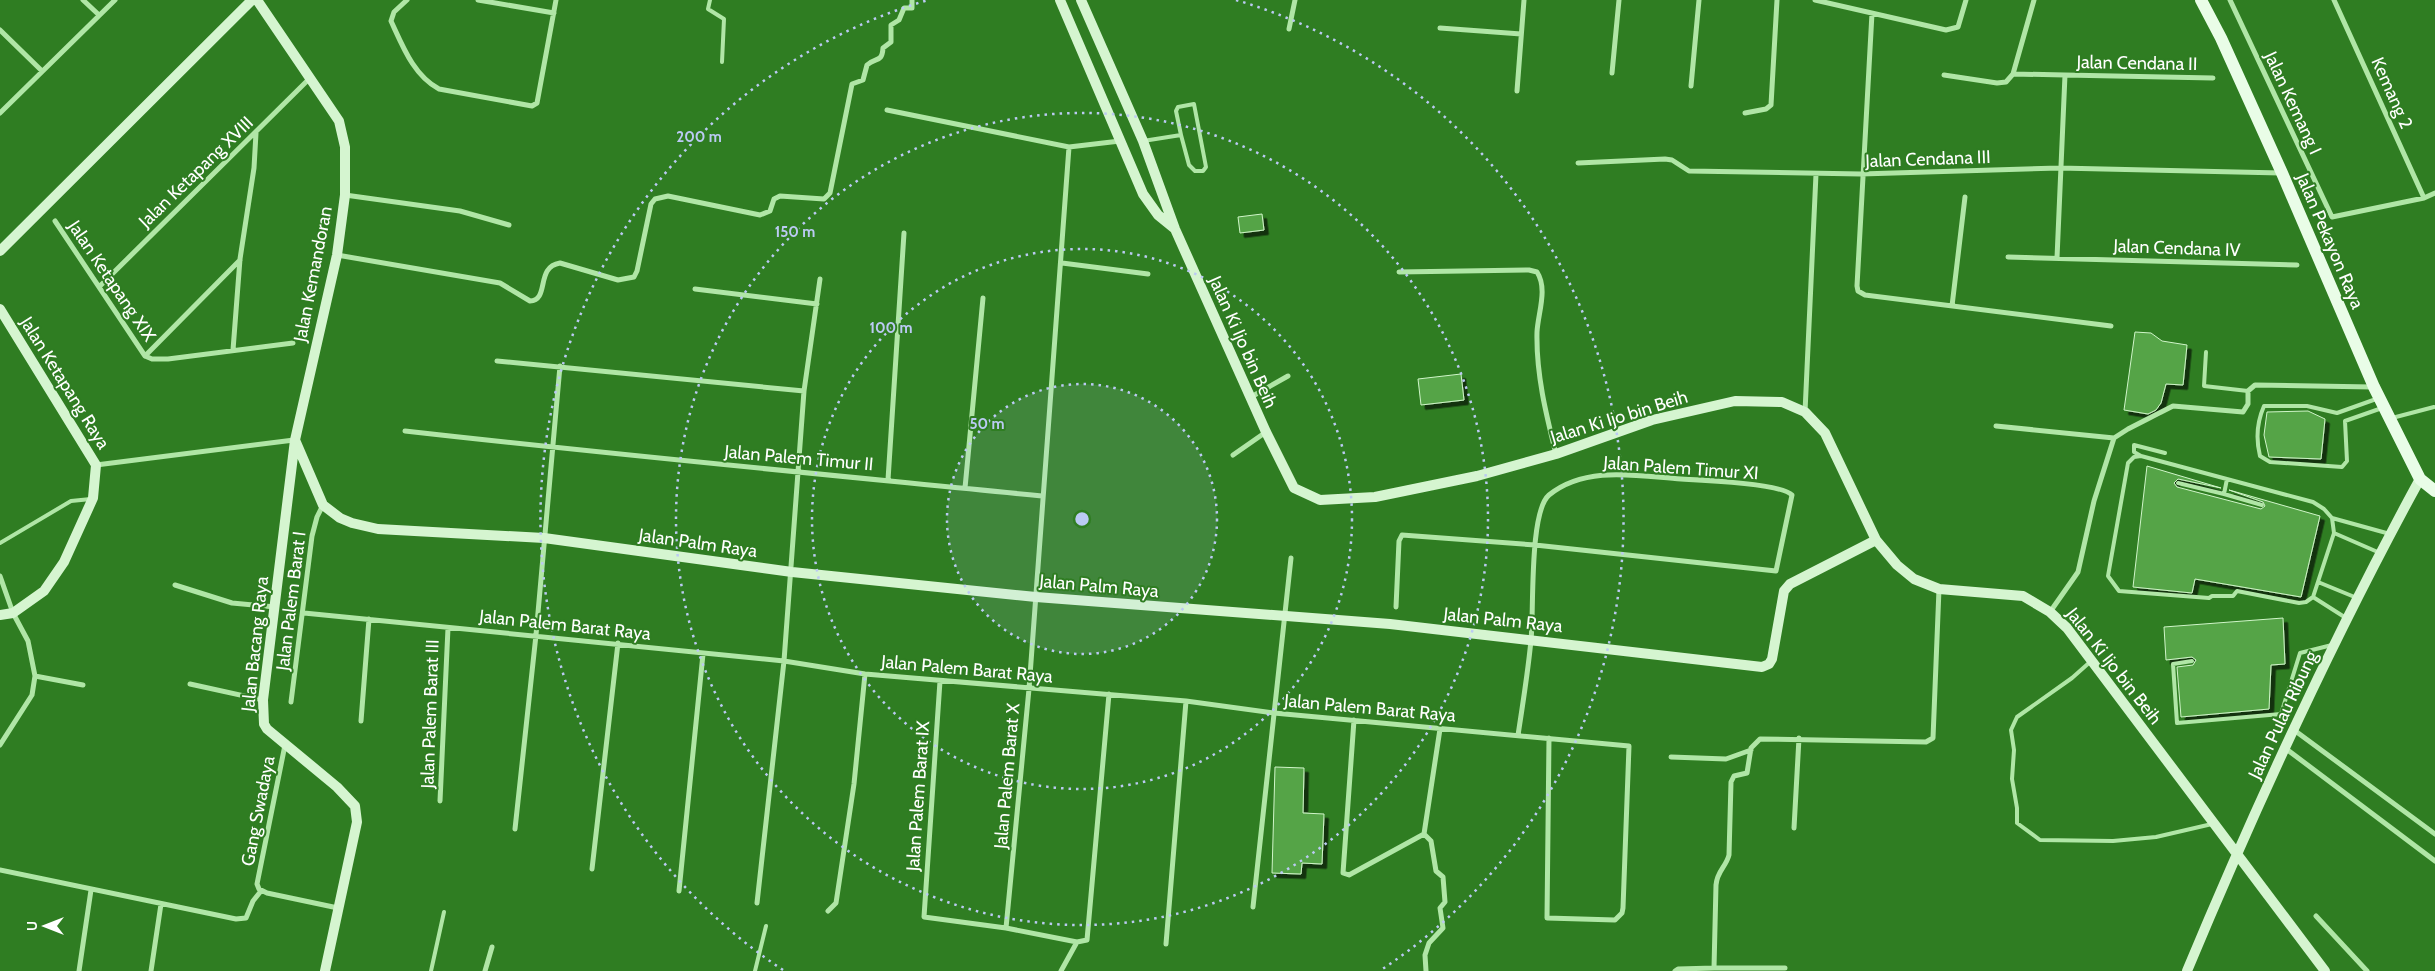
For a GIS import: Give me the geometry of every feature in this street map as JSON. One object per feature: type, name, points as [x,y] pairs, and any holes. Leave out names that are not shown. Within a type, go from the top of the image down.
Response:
[{"type":"main road","name":"Jalan Pekayon Raya","points":[[2201,0],[2222,38],[2382,403],[2420,479],[2435,491]]},
{"type":"street","points":[[83,0],[99,15]]},
{"type":"street","points":[[0,113],[115,0]]},
{"type":"street","points":[[0,251],[252,0]]},
{"type":"street","name":"Jalan Kemandoran","points":[[257,0],[339,121],[345,147],[345,194],[337,255],[295,440],[286,516]]},
{"type":"street","points":[[407,0],[394,12],[391,21],[417,72],[426,83],[440,90],[532,106],[537,103],[556,0]]},
{"type":"street","points":[[478,0],[554,13]]},
{"type":"street","points":[[337,255],[500,283],[530,301],[534,301],[539,297],[547,269],[552,265],[560,263],[618,280],[634,278],[651,204],[660,197],[668,196],[760,216],[770,211],[774,199],[780,196],[824,199],[830,193],[852,84],[863,80],[867,65],[879,60],[883,55],[883,48],[891,42],[891,25],[899,20],[904,8],[912,8],[912,0]]},
{"type":"street","name":"Jalan Ki Ijo bin Beih","points":[[1060,0],[1122,141],[1143,194],[1158,215],[1175,229]]},
{"type":"street","name":"Jalan Ki Ijo bin Beih","points":[[1080,0],[1143,141],[1175,229],[1266,432],[1294,488],[1320,500],[1375,496],[1421,488],[1477,476],[1556,454],[1652,420],[1735,401],[1782,402],[1805,412],[1825,432],[1876,540],[1897,565],[1914,579],[1939,589],[2022,596],[2050,612],[2066,628],[2323,970]]},
{"type":"street","points":[[1289,29],[1295,0]]},
{"type":"street","points":[[1517,91],[1524,0]]},
{"type":"street","points":[[1612,73],[1619,0]]},
{"type":"street","points":[[1691,86],[1698,0]]},
{"type":"street","points":[[1745,113],[1766,109],[1771,105],[1777,0]]},
{"type":"street","points":[[1815,0],[1946,30],[1958,27],[1966,0]]},
{"type":"street","points":[[1944,75],[1997,83],[2006,82],[2013,74],[2034,0]]},
{"type":"street","name":"Jalan Kemang I","points":[[2230,0],[2332,217],[2424,198]]},
{"type":"street","name":"Kemang 2","points":[[2334,0],[2424,198]]},
{"type":"street","points":[[1872,13],[1861,174],[1856,286],[1858,291],[1865,294],[2111,326]]},
{"type":"street","points":[[1440,28],[1521,34]]},
{"type":"street","points":[[0,30],[42,71]]},
{"type":"street","points":[[2013,74],[2065,75]]},
{"type":"street","name":"Jalan Cendana II","points":[[2059,168],[2065,75],[2213,78]]},
{"type":"street","name":"Jalan Ketapang XVIII","points":[[100,286],[310,78]]},
{"type":"street","points":[[887,110],[1069,147],[1122,141]]},
{"type":"street","points":[[233,350],[240,260],[254,168],[256,133]]},
{"type":"street","name":"Jalan Palem Barat X","points":[[1006,928],[1029,689],[1042,496],[1062,263],[1069,147]]},
{"type":"street","name":"Jalan Cendana III","points":[[1578,163],[1665,159],[1672,160],[1689,171],[1816,174],[2059,168],[2282,173]]},
{"type":"street","points":[[2057,258],[2059,168]]},
{"type":"street","points":[[1805,412],[1816,174]]},
{"type":"street","points":[[2424,198],[2435,193]]},
{"type":"street","points":[[345,194],[460,211],[509,225]]},
{"type":"street","points":[[1952,306],[1964,197]]},
{"type":"street","name":"Jalan Ketapang XIX","points":[[55,221],[146,356]]},
{"type":"street","points":[[888,480],[904,234]]},
{"type":"street","name":"Jalan Cendana IV","points":[[2008,257],[2297,266]]},
{"type":"street","points":[[240,260],[146,356],[161,360],[293,343]]},
{"type":"street","points":[[1062,263],[1148,274]]},
{"type":"street","points":[[1399,272],[1529,270],[1537,272],[1541,278],[1542,296],[1537,332],[1539,369],[1544,404],[1556,454]]},
{"type":"street","points":[[757,903],[784,661],[804,391],[820,279]]},
{"type":"street","points":[[695,289],[817,304]]},
{"type":"street","points":[[965,488],[983,298]]},
{"type":"street","name":"Jalan Ketapang Raya","points":[[0,309],[96,464],[93,498],[64,562],[44,591],[13,613],[0,615]]},
{"type":"street","points":[[497,361],[804,391]]},
{"type":"street","points":[[515,828],[536,635],[560,366]]},
{"type":"street","points":[[1250,397],[1288,376]]},
{"type":"street","points":[[1996,426],[2114,438],[2173,406],[2243,412],[2248,404],[2248,391],[2251,386],[2262,384],[2382,403]]},
{"type":"street","name":"Jalan Palem Timur II","points":[[405,431],[553,448],[1042,496]]},
{"type":"street","points":[[1232,455],[1266,432]]},
{"type":"street","points":[[2050,612],[2078,572],[2094,501],[2114,438]]},
{"type":"street","points":[[96,464],[295,440],[323,505]]},
{"type":"street","name":"Jalan Palem Timur XI","points":[[1518,734],[1531,639],[1535,545],[1542,504],[1548,496],[1576,479],[1609,475],[1713,480],[1782,489],[1792,495],[1776,571],[1535,545]]},
{"type":"street","name":"Jalan Pulau Ribung","points":[[2187,971],[2236,853],[2346,618],[2420,479]]},
{"type":"street","name":"Jalan Palm Raya","points":[[323,505],[340,518],[352,524],[378,529],[544,538],[792,572],[1036,597],[1390,624],[1762,667],[1769,664],[1772,659],[1784,591],[1790,584],[1876,540]]},
{"type":"street","name":"Jalan Palem Barat I","points":[[291,702],[304,613],[312,536],[317,517],[323,505]]},
{"type":"street","name":"Jalan Bacang Raya","points":[[286,516],[263,700],[264,724],[286,745],[337,787],[355,806],[357,822],[324,971]]},
{"type":"street","points":[[1396,607],[1398,540],[1402,536],[1535,545]]},
{"type":"street","points":[[1254,907],[1286,617],[1290,558]]},
{"type":"street","points":[[0,576],[13,613],[28,641],[35,676],[32,695],[0,745]]},
{"type":"street","points":[[175,586],[232,603],[275,607]]},
{"type":"street","points":[[1671,757],[1726,759],[1751,750],[1760,739],[1931,740],[1934,734],[1939,589]]},
{"type":"street","name":"Jalan Palem Barat Raya","points":[[304,613],[784,661],[865,674],[1186,701],[1274,713],[1440,729],[1518,734],[1629,746],[1623,908],[1618,918],[1611,921],[1547,918],[1549,738]]},
{"type":"street","points":[[360,721],[369,619]]},
{"type":"street","name":"Jalan Palem Barat III","points":[[440,801],[448,628]]},
{"type":"street","points":[[592,869],[618,643]]},
{"type":"street","points":[[678,891],[703,654]]},
{"type":"street","points":[[828,911],[836,903],[854,784],[865,674]]},
{"type":"street","points":[[35,676],[83,685]]},
{"type":"street","name":"Jalan Palem Barat IX","points":[[940,681],[922,914],[928,919],[1006,928]]},
{"type":"street","points":[[190,684],[263,700]]},
{"type":"street","points":[[1006,928],[1077,942],[1087,940],[1109,694]]},
{"type":"street","points":[[1166,944],[1186,701]]},
{"type":"street","points":[[1354,720],[1343,873],[1349,875],[1424,834]]},
{"type":"street","points":[[1424,834],[1440,729]]},
{"type":"street","points":[[2293,730],[2435,834]]},
{"type":"street","points":[[1794,828],[1799,738]]},
{"type":"street","name":"Gang Swadaya","points":[[286,745],[257,884],[261,891],[339,908]]},
{"type":"street","points":[[2285,748],[2435,861]]},
{"type":"street","points":[[1714,968],[1717,874],[1728,861],[1729,855],[1731,782],[1734,776],[1745,774],[1749,770],[1751,750]]},
{"type":"street","points":[[1424,834],[1431,841],[1436,871],[1443,877],[1445,902],[1440,908],[1443,928],[1429,942],[1424,955],[1426,971]]},
{"type":"street","points":[[0,870],[241,919],[249,914],[253,901],[261,891]]},
{"type":"street","points":[[79,971],[91,890]]},
{"type":"street","points":[[150,971],[161,904]]},
{"type":"street","points":[[2316,916],[2368,971]]},
{"type":"street","points":[[1061,971],[1077,942]]},
{"type":"street","points":[[485,971],[492,947]]},
{"type":"street","points":[[1676,971],[1678,969],[1714,968],[1785,968]]},
{"type":"lane","points":[[710,0],[708,9],[724,19],[722,62]]},
{"type":"lane","points":[[1194,104],[1206,167],[1203,172],[1195,172],[1188,166],[1181,135],[1176,111],[1178,107],[1194,104]]},
{"type":"lane","points":[[1143,141],[1181,135]]},
{"type":"lane","points":[[2206,352],[2204,386],[2248,391]]},
{"type":"lane","points":[[2382,403],[2345,421],[2347,461],[2342,467],[2270,462],[2260,456],[2258,448],[2258,419],[2264,406],[2307,406],[2337,413],[2382,403],[2434,407]]},
{"type":"lane","points":[[2165,452],[2134,445],[2134,452],[2141,456],[2313,502],[2324,509],[2332,518],[2390,534]]},
{"type":"lane","points":[[2141,456],[2134,457],[2128,463],[2108,576],[2118,591],[2209,598],[2212,596],[2232,596],[2237,592],[2299,603],[2306,602],[2313,597],[2334,533],[2332,518]]},
{"type":"lane","points":[[2224,494],[2227,479]]},
{"type":"lane","points":[[2178,483],[2262,505]]},
{"type":"lane","points":[[0,543],[71,501],[93,498]]},
{"type":"lane","points":[[2334,533],[2380,553]]},
{"type":"lane","points":[[2318,582],[2357,598]]},
{"type":"lane","points":[[2313,597],[2346,618]]},
{"type":"lane","points":[[2192,662],[2173,664],[2178,722],[2281,714],[2300,652],[2334,644]]},
{"type":"lane","points":[[2092,661],[2072,678],[2017,717],[2011,730],[2014,750],[2012,779],[2017,808],[2016,823],[2040,840],[2058,841],[2113,841],[2156,837],[2215,824]]},
{"type":"lane","points":[[431,971],[444,912]]},
{"type":"lane","points":[[755,971],[766,926]]},
{"type":"building","points":[[1262,214],[1264,230],[1240,233],[1238,217]]},
{"type":"building","points":[[2135,332],[2151,333],[2162,341],[2187,345],[2183,385],[2166,384],[2161,403],[2156,410],[2148,414],[2124,410]]},
{"type":"building","points":[[1461,374],[1464,400],[1421,405],[1418,379]]},
{"type":"building","points":[[2308,411],[2325,419],[2321,459],[2269,457],[2264,435],[2267,412]]},
{"type":"building","points":[[2147,466],[2221,488],[2178,479],[2174,483],[2177,487],[2261,509],[2265,506],[2263,502],[2229,490],[2320,516],[2301,597],[2195,579],[2192,593],[2133,587]]},
{"type":"building","points":[[2283,618],[2285,664],[2271,665],[2269,709],[2181,717],[2177,667],[2193,665],[2196,660],[2192,657],[2166,660],[2164,627]]},
{"type":"building","points":[[1275,767],[1304,768],[1303,813],[1324,814],[1322,864],[1302,863],[1301,874],[1272,873]]}]
